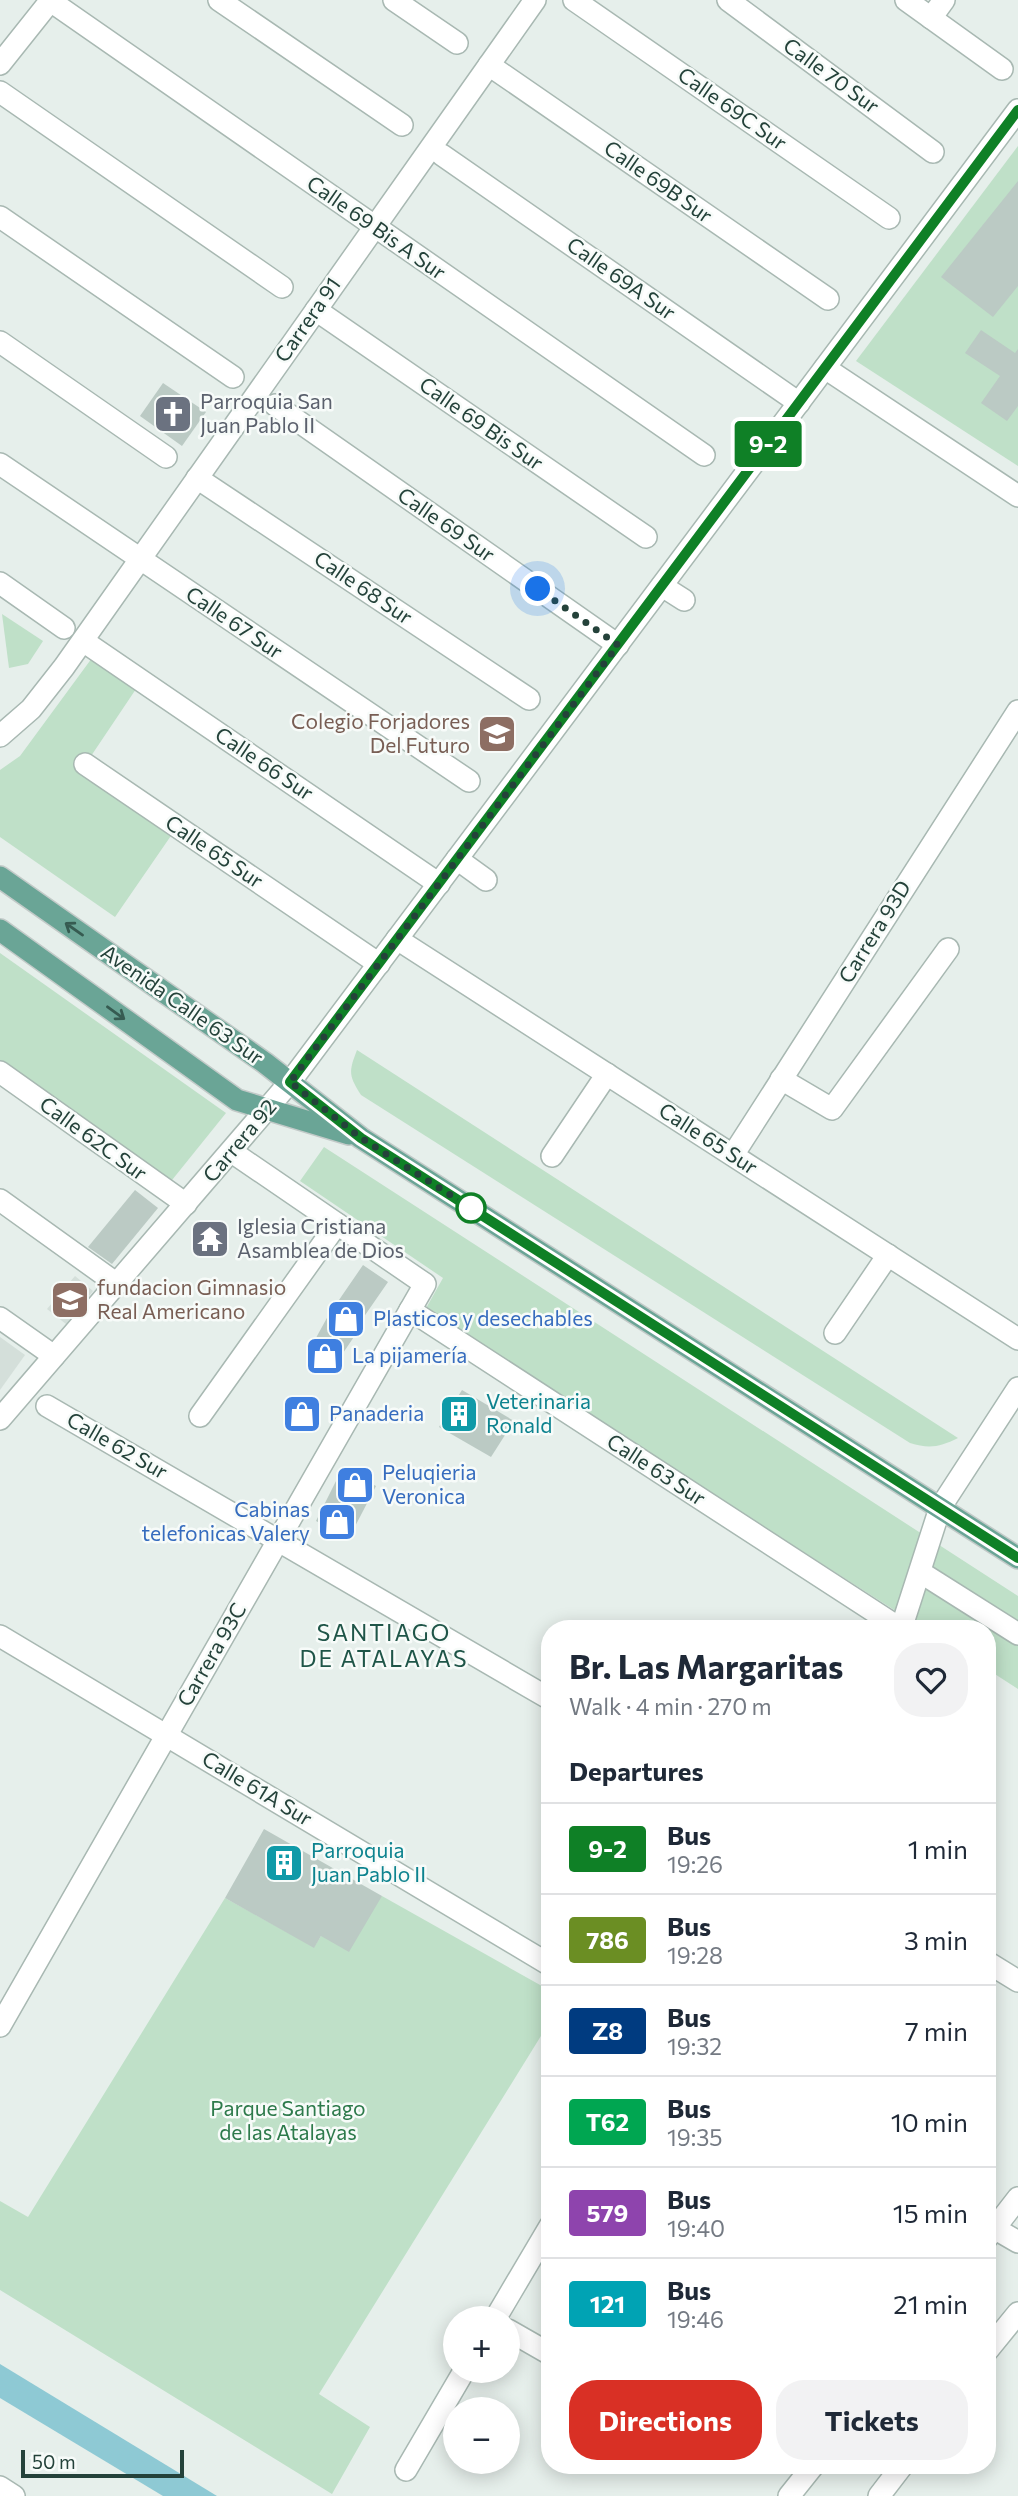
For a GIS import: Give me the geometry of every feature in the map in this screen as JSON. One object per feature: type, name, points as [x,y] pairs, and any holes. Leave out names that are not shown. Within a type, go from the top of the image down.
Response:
[{"type":"main road","name":"Avenida Calle 63 Sur","points":[[0,877],[290,1082],[361,1138],[1018,1558]]},
{"type":"main road","name":"Avenida Calle 63 Sur","points":[[0,930],[237,1100],[361,1138]]},
{"type":"main road","points":[[0,937],[20,944]]},
{"type":"street","points":[[0,64],[50,0]]},
{"type":"street","name":"Calle 69 Bis A Sur","points":[[50,0],[704,455]]},
{"type":"street","points":[[219,0],[402,125]]},
{"type":"street","points":[[394,0],[457,43]]},
{"type":"street","name":"Carrera 91","points":[[0,736],[31,709],[49,687],[535,0]]},
{"type":"street","name":"Calle 69C Sur","points":[[574,0],[890,218]]},
{"type":"street","name":"Calle 70 Sur","points":[[728,0],[933,152]]},
{"type":"street","points":[[905,0],[1002,69]]},
{"type":"street","points":[[931,18],[944,0]]},
{"type":"street","name":"Calle 69B Sur","points":[[489,65],[828,299]]},
{"type":"street","points":[[0,92],[282,287]]},
{"type":"street","name":"Carrera 92","points":[[0,1419],[290,1082],[1018,110]]},
{"type":"street","name":"Calle 69A Sur","points":[[442,155],[799,403]]},
{"type":"street","points":[[0,217],[233,377]]},
{"type":"street","name":"Calle 69 Bis Sur","points":[[316,310],[646,537]]},
{"type":"street","points":[[0,342],[166,457]]},
{"type":"street","points":[[825,368],[1018,496]]},
{"type":"street","name":"Calle 69 Sur","points":[[275,405],[618,645]]},
{"type":"street","name":"Calle 67 Sur","points":[[0,464],[469,781]]},
{"type":"street","name":"Calle 68 Sur","points":[[197,478],[529,699]]},
{"type":"street","points":[[0,583],[64,628]]},
{"type":"street","points":[[662,586],[684,600]]},
{"type":"street","name":"Calle 66 Sur","points":[[89,645],[439,884]]},
{"type":"street","name":"Carrera 93D","points":[[733,1155],[1018,711]]},
{"type":"street","name":"Calle 65 Sur","points":[[85,765],[379,964]]},
{"type":"street","points":[[457,859],[486,880]]},
{"type":"street","name":"Calle 65 Sur","points":[[397,939],[1018,1339]]},
{"type":"street","points":[[781,1079],[832,1109],[948,949]]},
{"type":"street","name":"Calle 62C Sur","points":[[0,1073],[186,1204]]},
{"type":"street","points":[[552,1156],[607,1074]]},
{"type":"street","points":[[200,1416],[337,1224],[232,1152]]},
{"type":"street","points":[[0,1200],[117,1284]]},
{"type":"street","name":"Carrera 93C","points":[[0,2025],[425,1284],[337,1224]]},
{"type":"street","points":[[835,1333],[888,1255]]},
{"type":"street","name":"Calle 63 Sur","points":[[410,1310],[887,1620]]},
{"type":"street","points":[[0,1318],[54,1356]]},
{"type":"street","points":[[904,1620],[940,1508],[1018,1388]]},
{"type":"street","name":"Calle 62 Sur","points":[[47,1406],[541,1694]]},
{"type":"street","points":[[920,1572],[996,1620]]},
{"type":"street","points":[[996,1620],[1018,1634]]},
{"type":"street","name":"Calle 61A Sur","points":[[0,1636],[541,1960]]},
{"type":"street","points":[[996,1968],[1018,1981]]},
{"type":"street","points":[[996,2223],[1018,2198]]},
{"type":"street","points":[[996,2233],[1018,2242]]},
{"type":"street","points":[[503,2306],[541,2241]]},
{"type":"street","points":[[996,2340],[1018,2313]]},
{"type":"street","points":[[520,2337],[541,2349]]},
{"type":"street","points":[[406,2470],[457,2383]]},
{"type":"street","points":[[789,2496],[807,2474]]},
{"type":"street","points":[[879,2496],[896,2474]]},
{"type":"street","points":[[0,2487],[14,2496]]},
{"type":"shaded area","name":"fundacion Gimnasio Real Americano","points":[[75,1276],[93,1291],[66,1324],[47,1309]]},
{"type":"shaded area","points":[[0,1337],[25,1355],[0,1390]]},
{"type":"green space","points":[[1018,146],[1018,466],[856,361]]},
{"type":"green space","points":[[2,614],[43,641],[28,664],[9,668]]},
{"type":"green space","points":[[92,658],[136,689],[85,765],[177,827],[115,917],[0,837],[0,770],[20,756]]},
{"type":"green space","points":[[0,953],[226,1113],[164,1190],[0,1072]]},
{"type":"green space","points":[[357,1050],[958,1438],[934,1446],[910,1443],[361,1095],[351,1073]]},
{"type":"green space","points":[[324,1147],[1018,1596],[1018,1689],[996,1675],[996,1620],[910,1620],[425,1310],[443,1278],[300,1181]]},
{"type":"green space","name":"Parque Santiago de las Atalayas","points":[[382,1896],[541,1985],[541,2036],[319,2394],[370,2427],[332,2494],[0,2290],[0,2201],[28,2217],[225,1898],[314,1947],[321,1936]]},
{"type":"water","points":[[0,2364],[217,2496],[163,2496],[0,2398]]},
{"type":"building","points":[[1018,181],[1018,286],[993,317],[941,277]]},
{"type":"building","points":[[981,330],[1015,353],[1018,349],[1018,406],[1007,421],[981,403],[1000,376],[965,353]]},
{"type":"building","name":"Parroquia San Juan Pablo II","points":[[163,383],[206,412],[182,446],[140,416]]},
{"type":"building","points":[[135,1190],[158,1208],[112,1264],[88,1247]]},
{"type":"building","points":[[363,1265],[388,1282],[361,1321],[364,1322],[341,1356],[343,1357],[334,1372],[306,1356],[328,1316]]},
{"type":"building","points":[[462,1390],[514,1421],[491,1457],[439,1427]]},
{"type":"building","name":"Panaderia","points":[[292,1399],[320,1414],[312,1430],[284,1415]]},
{"type":"building","points":[[342,1469],[376,1486],[349,1538],[316,1521]]},
{"type":"building","name":"Parroquia Juan Pablo II","points":[[264,1829],[382,1896],[349,1952],[321,1936],[314,1948],[225,1898]]},
{"type":"bus line","name":"9-2","points":[[1018,110],[290,1082],[361,1138],[1018,1558]]},
{"type":"place","name":"Parroquia San Juan Pablo II","points":[[173,414]]},
{"type":"place","name":"Colegio Forjadores Del Futuro","points":[[497,734]]},
{"type":"place","name":"Iglesia Cristiana Asamblea de Dios","points":[[210,1239]]},
{"type":"place","name":"fundacion Gimnasio Real Americano","points":[[70,1300]]},
{"type":"place","name":"Plasticos y desechables","points":[[346,1319]]},
{"type":"place","name":"La pijamería","points":[[325,1356]]},
{"type":"place","name":"Panaderia","points":[[302,1414]]},
{"type":"place","name":"Veterinaria Ronald","points":[[459,1414]]},
{"type":"place","name":"Peluqieria Veronica","points":[[355,1485]]},
{"type":"place","name":"Cabinas telefonicas Valery","points":[[337,1522]]},
{"type":"place","name":"Parroquia Juan Pablo II","points":[[284,1863]]},
{"type":"district","name":"SANTIAGO DE ATALAYAS","points":[[384,1646]]},
{"type":"route","points":[[471,1208],[361,1138],[290,1082],[618,645],[538,589]]}]
